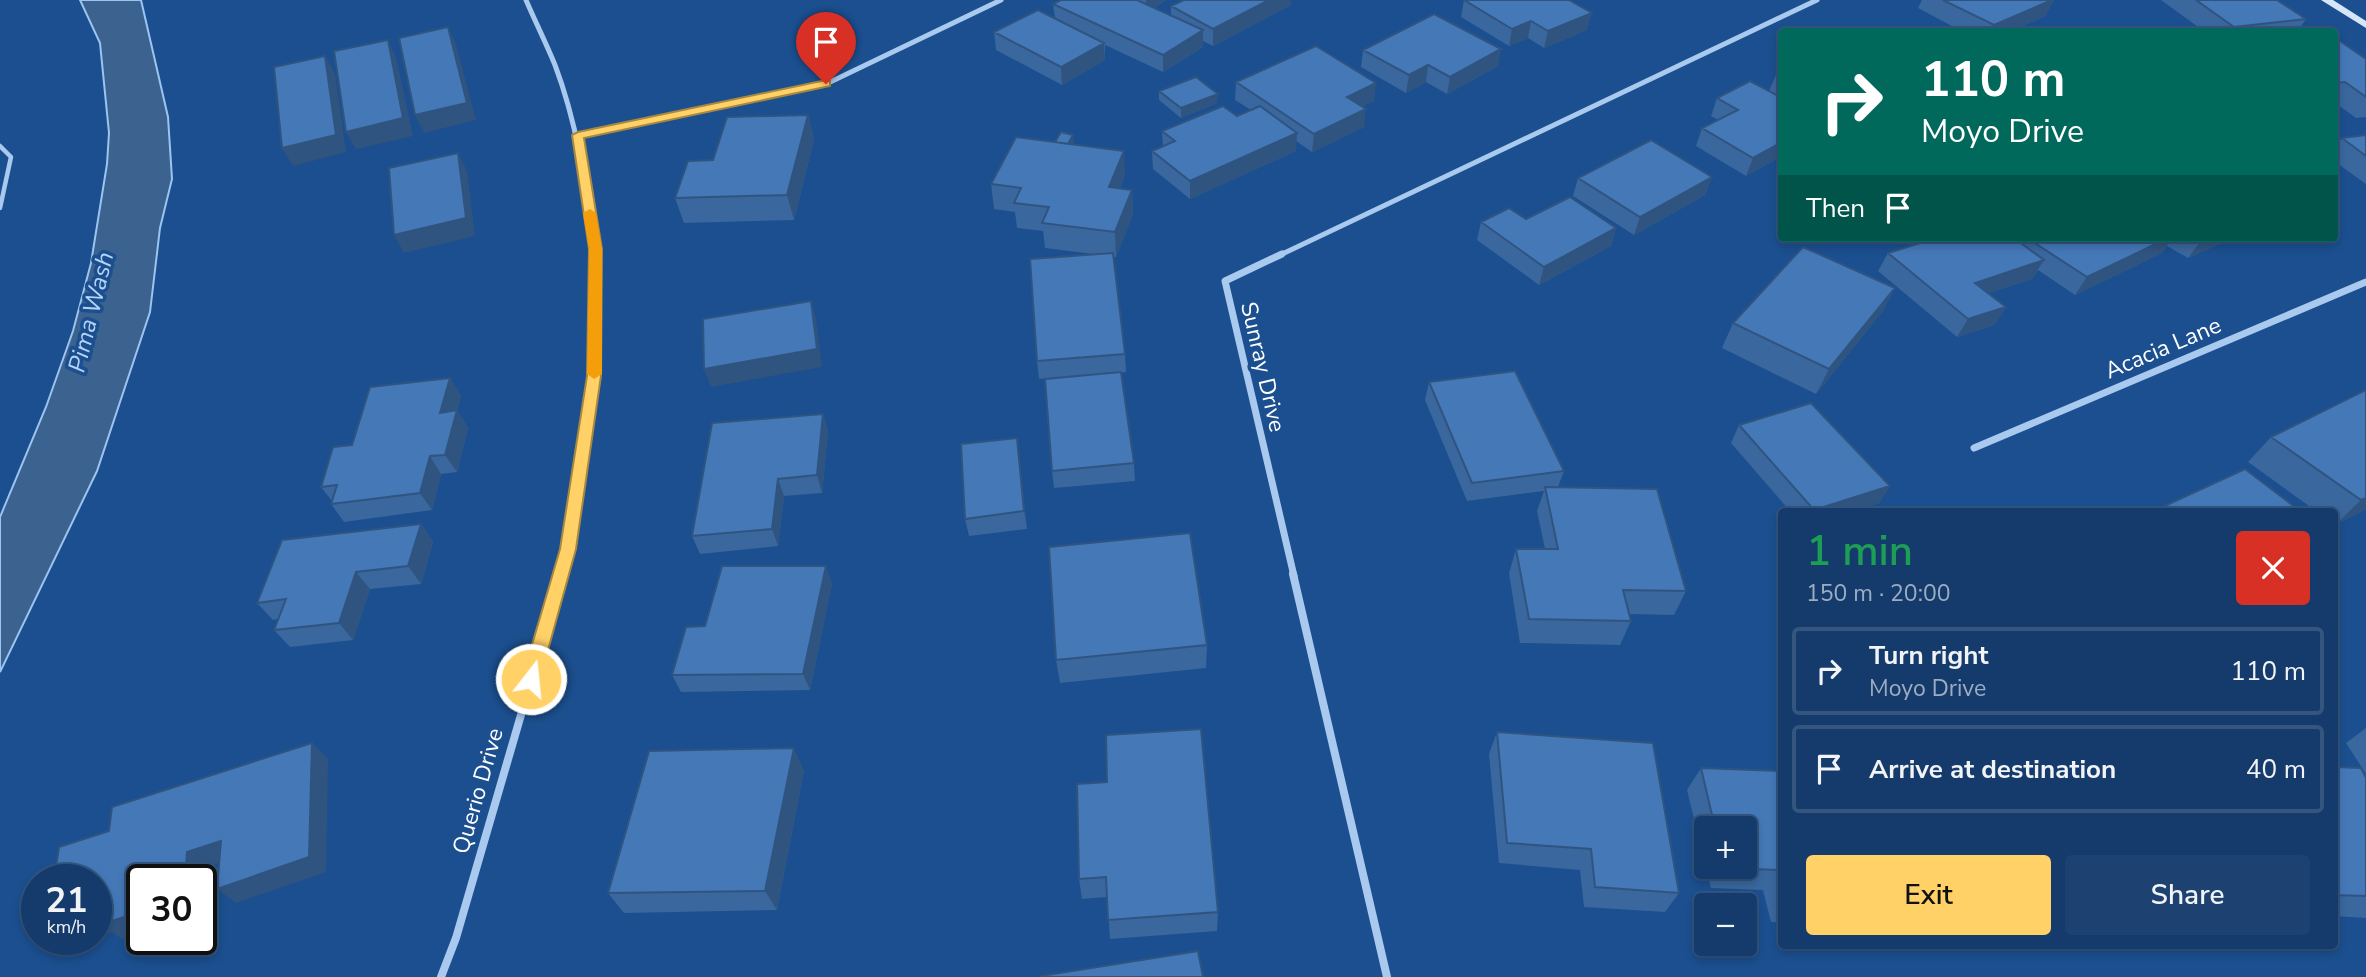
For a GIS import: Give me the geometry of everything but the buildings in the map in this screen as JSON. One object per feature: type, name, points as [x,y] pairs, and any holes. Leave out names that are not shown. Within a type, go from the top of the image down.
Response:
[{"type":"street","name":"Querio Drive","points":[[441,977],[456,938],[568,549],[594,376],[595,249],[578,135],[555,69],[526,0]]},
{"type":"street","points":[[578,135],[826,84],[1001,0]]},
{"type":"street","name":"Sunray Drive","points":[[1387,977],[1225,281],[1817,0]]},
{"type":"street","points":[[2326,0],[2366,25]]},
{"type":"street","name":"Acacia Lane","points":[[1974,448],[2366,282]]},
{"type":"lane","points":[[0,146],[11,157],[0,208]]},
{"type":"water","name":"Pima Wash","points":[[80,0],[141,0],[168,117],[172,179],[160,228],[150,312],[97,471],[0,672],[0,517],[46,407],[73,331],[91,263],[107,164],[109,133],[100,43]]},
{"type":"slow traffic","points":[[590,213],[595,249],[594,374]]},
{"type":"route","points":[[531,679],[568,549],[594,376],[595,249],[578,135],[826,84]]}]
